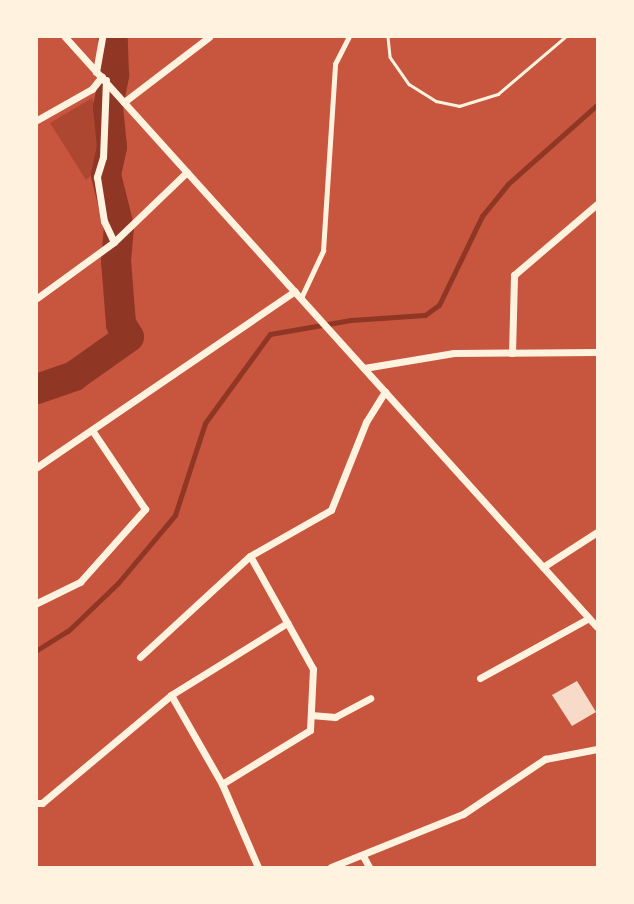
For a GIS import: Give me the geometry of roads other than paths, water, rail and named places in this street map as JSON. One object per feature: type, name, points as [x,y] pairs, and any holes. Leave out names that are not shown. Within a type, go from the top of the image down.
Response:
[{"type":"street","points":[[65,37],[597,627]]},
{"type":"street","points":[[102,37],[103,157],[97,177],[104,221],[114,242]]},
{"type":"street","points":[[124,102],[209,37]]},
{"type":"street","points":[[37,120],[92,89],[101,76]]},
{"type":"street","points":[[37,298],[114,242],[187,172]]},
{"type":"street","points":[[512,353],[514,275],[597,204]]},
{"type":"street","points":[[37,467],[295,291]]},
{"type":"street","points":[[364,368],[454,352],[597,352]]},
{"type":"street","points":[[140,657],[250,556],[331,510],[366,422],[385,391]]},
{"type":"street","points":[[37,603],[80,582],[145,509],[92,430]]},
{"type":"street","points":[[543,567],[597,532]]},
{"type":"street","points":[[222,784],[310,730],[313,669],[250,556]]},
{"type":"street","points":[[480,678],[589,618]]},
{"type":"street","points":[[37,803],[171,695],[287,624]]},
{"type":"street","points":[[171,695],[222,784],[258,867]]},
{"type":"street","points":[[311,715],[335,717],[370,698]]},
{"type":"street","points":[[331,867],[463,814],[545,759],[597,749]]},
{"type":"street","points":[[363,856],[369,867]]},
{"type":"lane","points":[[301,298],[323,251],[335,64],[349,37]]},
{"type":"waterway","points":[[37,389],[74,376],[129,337],[121,324],[116,261],[119,227],[106,175],[112,147],[108,107],[114,75],[113,37]]},
{"type":"waterway","points":[[37,650],[68,631],[118,583],[175,515],[205,423],[270,334],[351,320],[425,315],[439,305],[482,216],[508,184],[597,105]]}]
